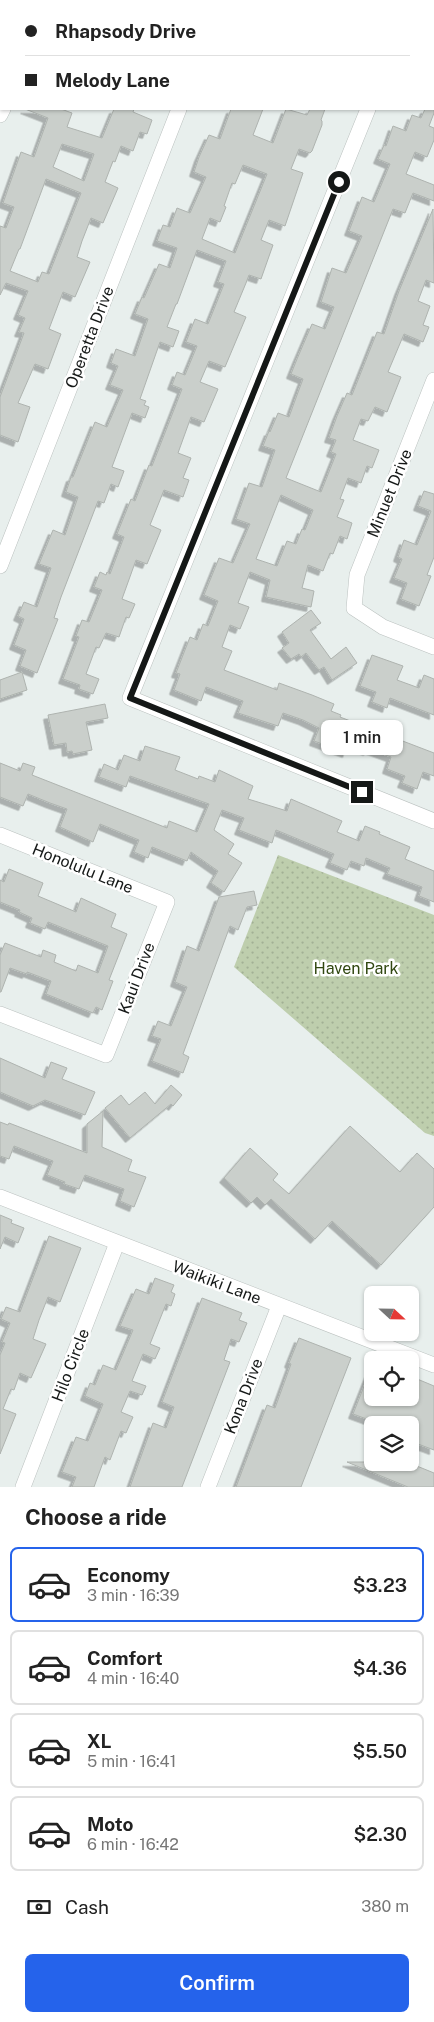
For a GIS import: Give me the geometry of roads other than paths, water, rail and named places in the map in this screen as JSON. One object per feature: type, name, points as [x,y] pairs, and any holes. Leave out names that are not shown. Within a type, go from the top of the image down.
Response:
[{"type":"street","name":"Operetta Drive","points":[[0,566],[179,110]]},
{"type":"street","points":[[368,110],[130,698],[434,821]]},
{"type":"street","name":"Minuet Drive","points":[[434,380],[357,574],[354,608],[383,627],[434,646]]},
{"type":"street","name":"Honolulu Lane","points":[[0,835],[167,902]]},
{"type":"street","name":"Kaui Drive","points":[[0,1014],[106,1055],[167,902]]},
{"type":"street","name":"Waikiki Lane","points":[[0,1197],[434,1365]]},
{"type":"street","name":"Hilo Circle","points":[[22,1487],[117,1243]]},
{"type":"street","name":"Kona Drive","points":[[208,1487],[279,1306]]},
{"type":"park label","name":"Haven Park","points":[[356,968]]}]
